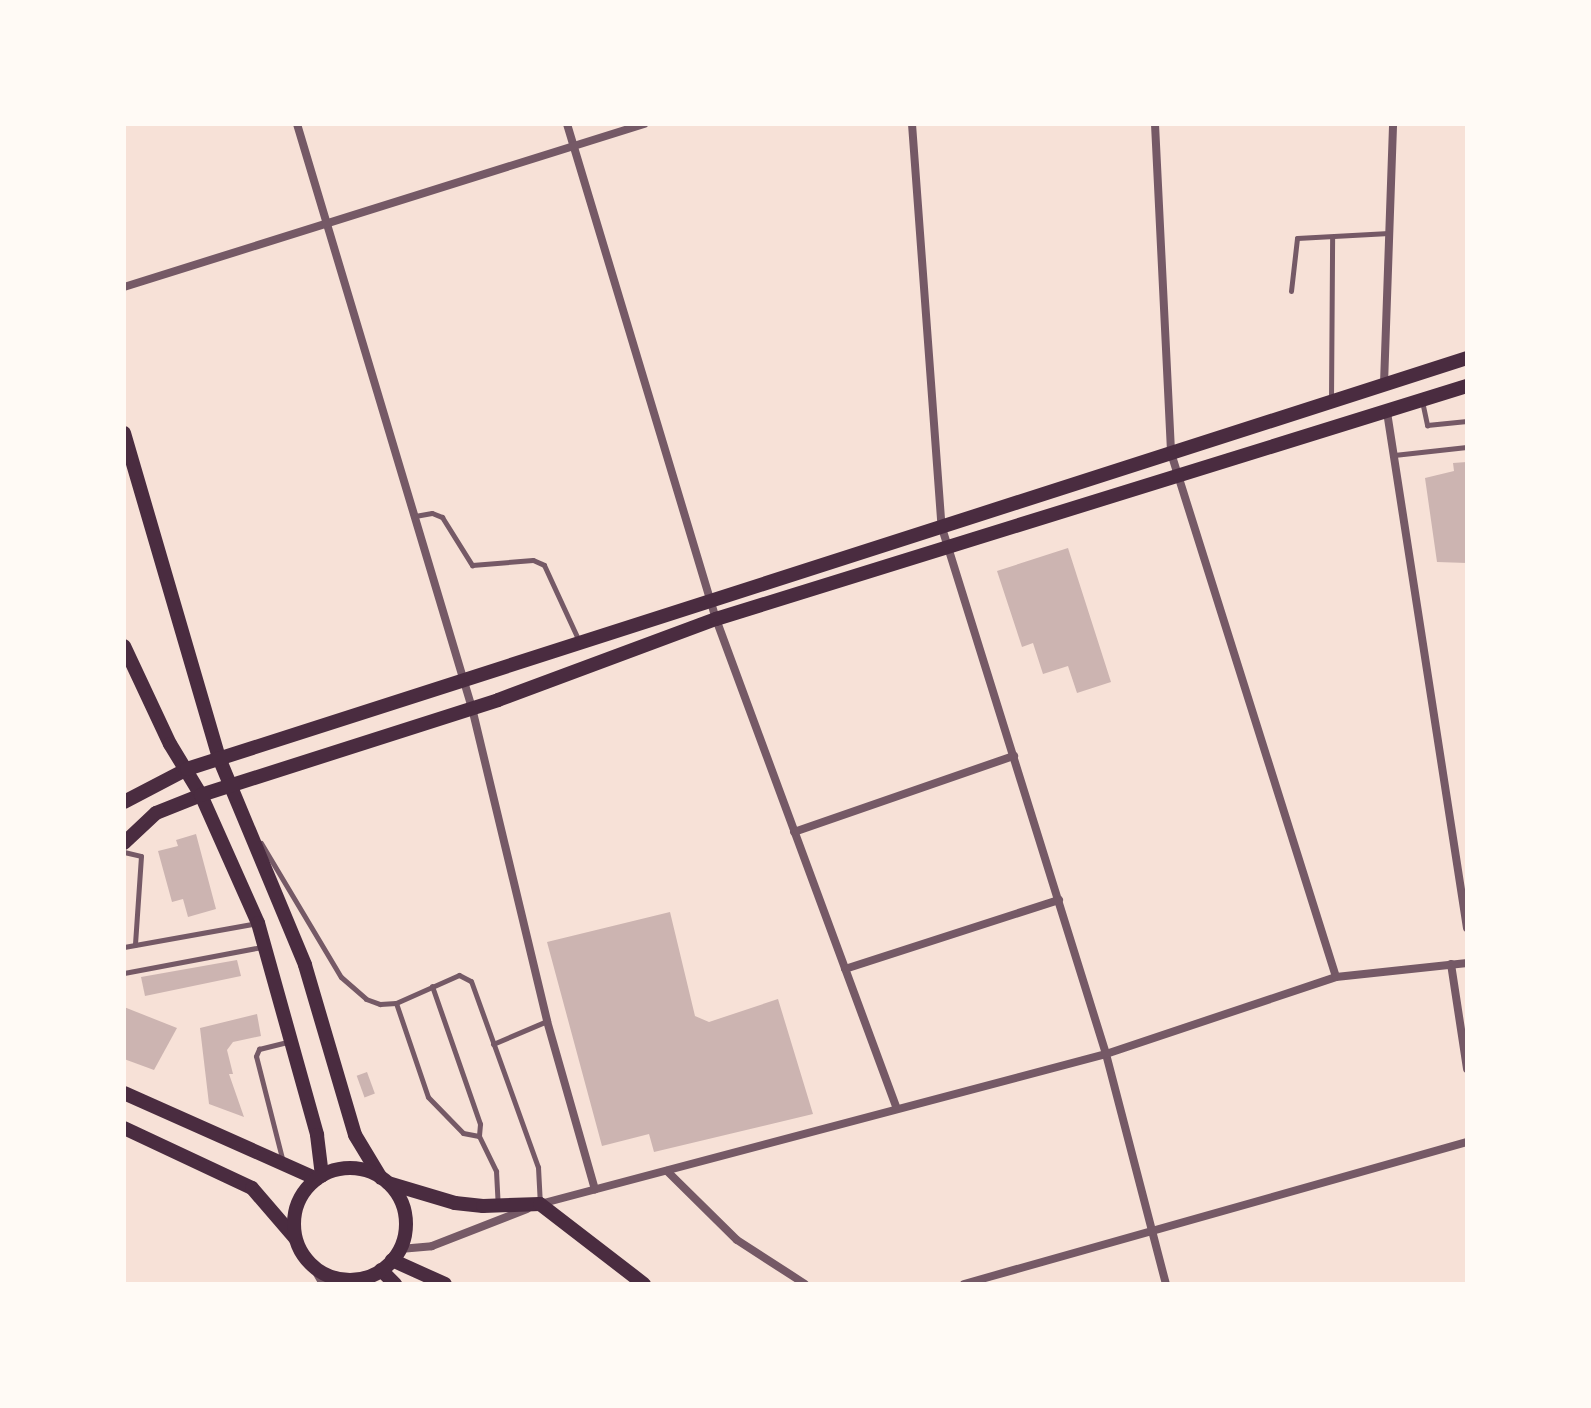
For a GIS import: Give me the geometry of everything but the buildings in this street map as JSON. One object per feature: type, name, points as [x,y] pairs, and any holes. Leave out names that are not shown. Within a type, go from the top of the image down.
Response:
[{"type":"main road","points":[[124,802],[187,769],[219,758],[464,683],[1467,358]]},
{"type":"main road","points":[[124,843],[156,813],[229,784],[472,708],[716,619],[1467,386]]},
{"type":"main road","points":[[124,433],[219,758],[305,966],[355,1135],[399,1197],[405,1215],[405,1233],[391,1260],[391,1276],[395,1284]]},
{"type":"main road","points":[[124,646],[170,744],[201,795],[258,923],[317,1135],[320,1177]]},
{"type":"main road","points":[[124,1093],[256,1154],[320,1177]]},
{"type":"main road","points":[[124,1128],[252,1188],[296,1239],[312,1265],[322,1272],[346,1279],[391,1260],[445,1284]]},
{"type":"main road","points":[[296,1239],[296,1210],[306,1189],[320,1177],[352,1168],[455,1203],[498,1206],[540,1204],[644,1284]]},
{"type":"street","points":[[297,124],[472,708],[547,1021],[595,1189]]},
{"type":"street","points":[[567,124],[716,619],[897,1109]]},
{"type":"street","points":[[124,287],[644,124]]},
{"type":"street","points":[[912,124],[942,528],[1106,1054],[1166,1284]]},
{"type":"street","points":[[1155,124],[1171,453],[1336,977]]},
{"type":"street","points":[[1384,384],[1393,124]]},
{"type":"street","points":[[1387,412],[1467,928]]},
{"type":"street","points":[[794,832],[1014,756]]},
{"type":"street","points":[[845,969],[1059,900]]},
{"type":"street","points":[[391,1260],[540,1204],[1106,1054],[1336,977],[1467,963]]},
{"type":"street","points":[[1451,964],[1467,1069]]},
{"type":"street","points":[[964,1284],[1467,1142]]},
{"type":"street","points":[[667,1171],[737,1240],[805,1284]]},
{"type":"street","points":[[312,1265],[323,1284]]},
{"type":"lane","points":[[1291,291],[1297,238],[1389,233]]},
{"type":"lane","points":[[1331,402],[1332,237]]},
{"type":"lane","points":[[1422,400],[1427,425],[1467,421]]},
{"type":"lane","points":[[1393,456],[1467,447]]},
{"type":"lane","points":[[414,517],[432,513],[442,517],[472,565],[533,560],[544,565],[581,645]]},
{"type":"lane","points":[[238,805],[341,977],[366,999],[380,1004],[396,1003],[432,986],[467,976],[538,1167],[540,1204]]},
{"type":"lane","points":[[124,852],[141,856],[135,945]]},
{"type":"lane","points":[[124,947],[258,923]]},
{"type":"lane","points":[[124,973],[266,946]]},
{"type":"lane","points":[[432,986],[480,1124],[479,1136],[496,1171],[498,1206]]},
{"type":"lane","points":[[396,1003],[428,1097],[463,1133],[479,1136]]},
{"type":"lane","points":[[493,1044],[547,1021]]},
{"type":"lane","points":[[283,1163],[256,1056],[259,1049],[289,1041]]}]
